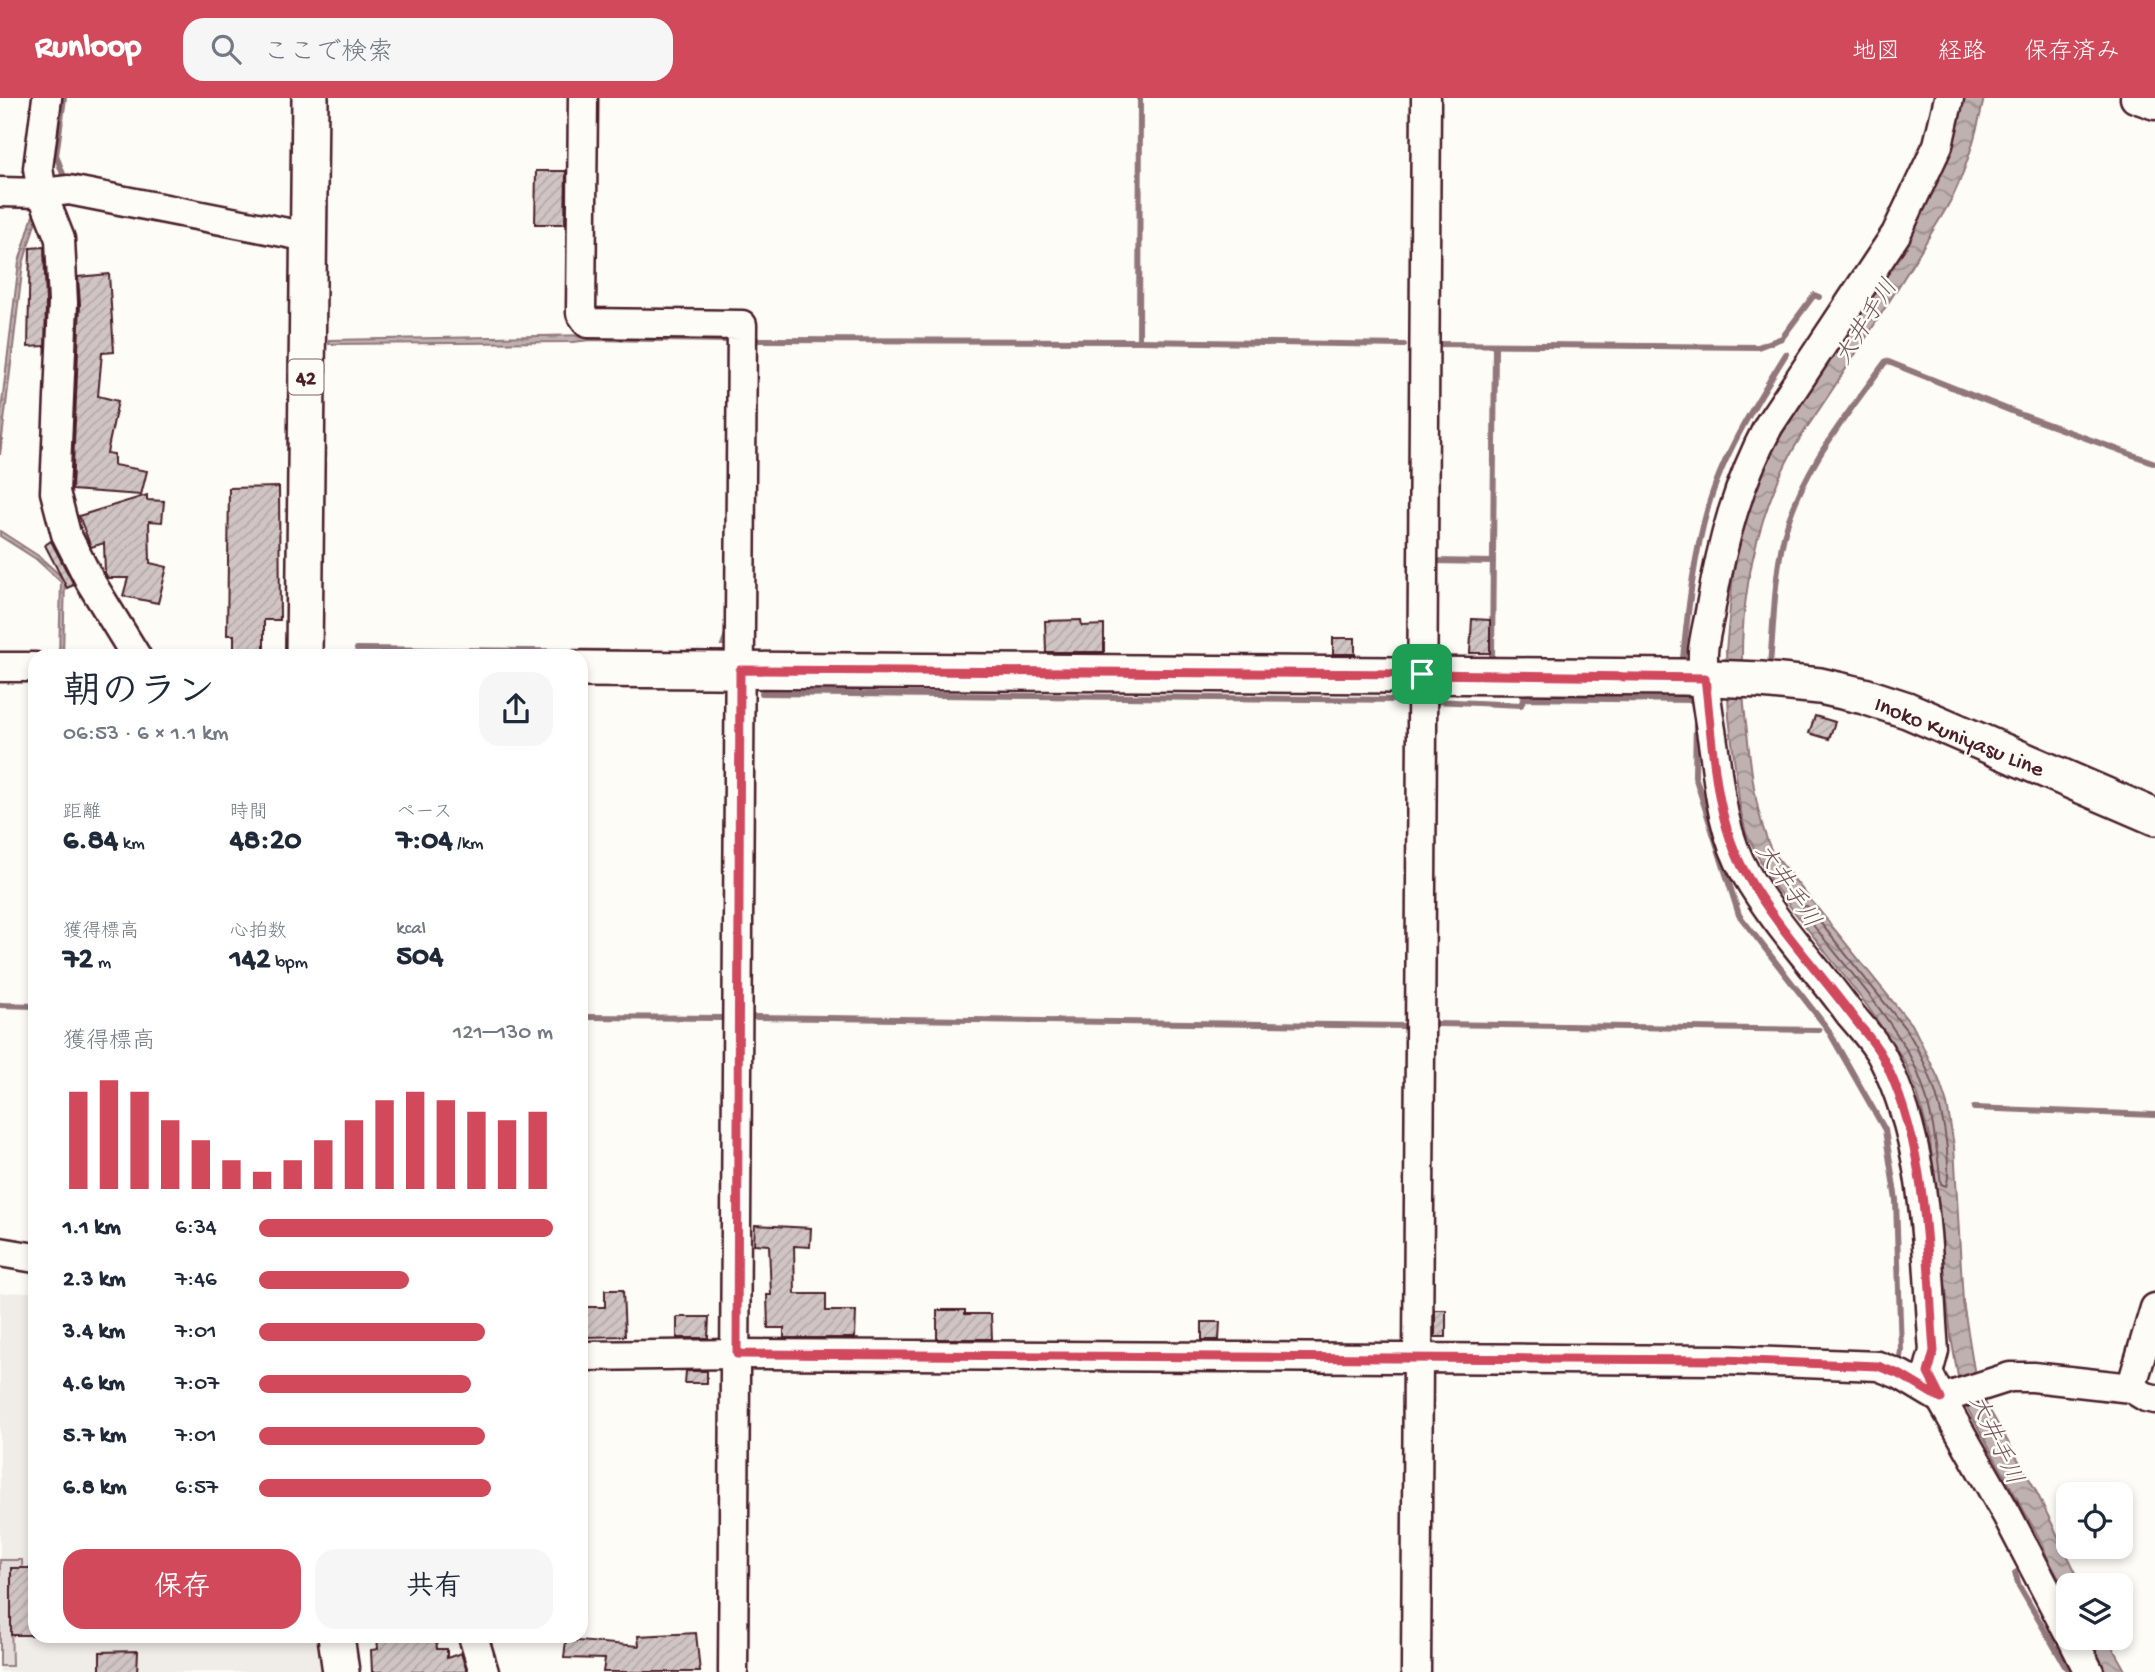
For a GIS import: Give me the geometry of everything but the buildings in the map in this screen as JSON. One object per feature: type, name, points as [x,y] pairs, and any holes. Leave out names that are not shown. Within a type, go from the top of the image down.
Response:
[{"type":"main road","name":"42","points":[[304,649],[310,98]]},
{"type":"main road","name":"Inoko Kuniyasu Line","points":[[588,669],[1422,674],[1709,678],[1820,686],[1907,710],[2155,817]]},
{"type":"main road","points":[[336,1643],[341,1672]]},
{"type":"street","points":[[47,98],[38,168],[42,193],[60,239],[63,303],[55,492],[66,534],[90,581],[132,649]]},
{"type":"street","points":[[583,98],[581,313],[588,323],[742,325],[733,1672]]},
{"type":"street","points":[[1416,1672],[1426,98]]},
{"type":"street","points":[[1949,98],[1938,145],[1896,234],[1769,425],[1751,459],[1735,501],[1718,569],[1703,653],[1709,678],[1722,809],[1729,837],[1745,873],[1777,920],[1881,1055],[1901,1103],[1916,1152],[1921,1184],[1934,1351],[1928,1373],[2056,1609]]},
{"type":"street","points":[[2135,98],[2155,105]]},
{"type":"street","points":[[0,192],[42,193],[69,190],[308,237]]},
{"type":"street","points":[[0,667],[28,667]]},
{"type":"street","points":[[0,1252],[28,1257]]},
{"type":"street","points":[[588,1356],[737,1354],[1724,1360],[1878,1366],[1901,1375],[1941,1399],[2010,1377],[2032,1377],[2143,1394],[2155,1308]]},
{"type":"street","points":[[474,1643],[484,1672]]},
{"type":"street","points":[[2077,1650],[2089,1672]]},
{"type":"shaded area","points":[[28,1292],[28,1643],[319,1643],[323,1672],[0,1672],[0,1293]]},
{"type":"shaded area","points":[[0,1560],[22,1560],[23,1618],[11,1618],[12,1666],[0,1666]]},
{"type":"water","name":"大井手川","points":[[1963,98],[1984,98],[1972,147],[1954,194],[1894,294],[1798,441],[1778,482],[1765,514],[1748,583],[1742,653],[1743,688],[1754,789],[1772,852],[1914,1028],[1939,1080],[1947,1104],[1954,1146],[1963,1302],[1975,1376],[1986,1404],[2034,1487],[2056,1532],[2056,1559],[2069,1559],[2076,1573],[2056,1573],[1962,1399],[1951,1337],[1930,1139],[1917,1092],[1905,1062],[1868,1007],[1772,883],[1746,833],[1740,807],[1729,717],[1726,651],[1734,564],[1752,498],[1774,447],[1932,193]]},
{"type":"water","points":[[37,202],[41,203],[23,264],[0,455],[0,419],[19,262]]},
{"type":"water","points":[[592,335],[728,337],[732,645],[721,645],[726,631],[727,342],[590,340],[329,344],[329,340]]},
{"type":"water","points":[[0,531],[40,557],[65,580],[63,649],[59,649],[61,582],[36,559],[0,536]]},
{"type":"water","points":[[2095,1650],[2114,1650],[2126,1672],[2105,1672]]},
{"type":"waterway","points":[[64,98],[56,155],[64,177],[72,179]]},
{"type":"waterway","points":[[1139,341],[1140,98]]},
{"type":"waterway","points":[[1434,344],[1758,347],[1782,338],[1814,295],[1819,297]]},
{"type":"waterway","points":[[757,340],[1404,345]]},
{"type":"waterway","points":[[1492,657],[1495,346]]},
{"type":"waterway","points":[[1683,659],[1695,563],[1714,487],[1742,428],[1786,354]]},
{"type":"waterway","points":[[1770,664],[1778,568],[1792,512],[1801,489],[1826,444],[1886,361],[2019,414],[2155,463]]},
{"type":"waterway","points":[[1432,561],[1493,562]]},
{"type":"waterway","points":[[588,652],[617,652]]},
{"type":"waterway","points":[[762,693],[1403,700]]},
{"type":"waterway","points":[[1433,701],[1521,705],[1524,698],[1693,700]]},
{"type":"waterway","points":[[1696,719],[1695,776],[1739,915],[1827,1028],[1885,1130],[1896,1200],[1901,1351],[1899,1362],[1896,1362]]},
{"type":"waterway","points":[[0,1005],[28,1006]]},
{"type":"waterway","points":[[588,1017],[722,1018]]},
{"type":"waterway","points":[[755,1017],[1405,1026]]},
{"type":"waterway","points":[[1435,1024],[1819,1030]]},
{"type":"waterway","points":[[1974,1108],[2155,1115]]},
{"type":"waterway","points":[[2022,1569],[2015,1573],[2019,1586],[2069,1672]]},
{"type":"route","points":[[740,670],[1422,674],[1705,678],[1722,809],[1729,837],[1745,873],[1777,920],[1881,1055],[1901,1103],[1916,1152],[1921,1184],[1934,1351],[1928,1373],[1941,1399],[1901,1375],[1878,1366],[1826,1363],[1724,1360],[737,1354],[740,670]]}]
